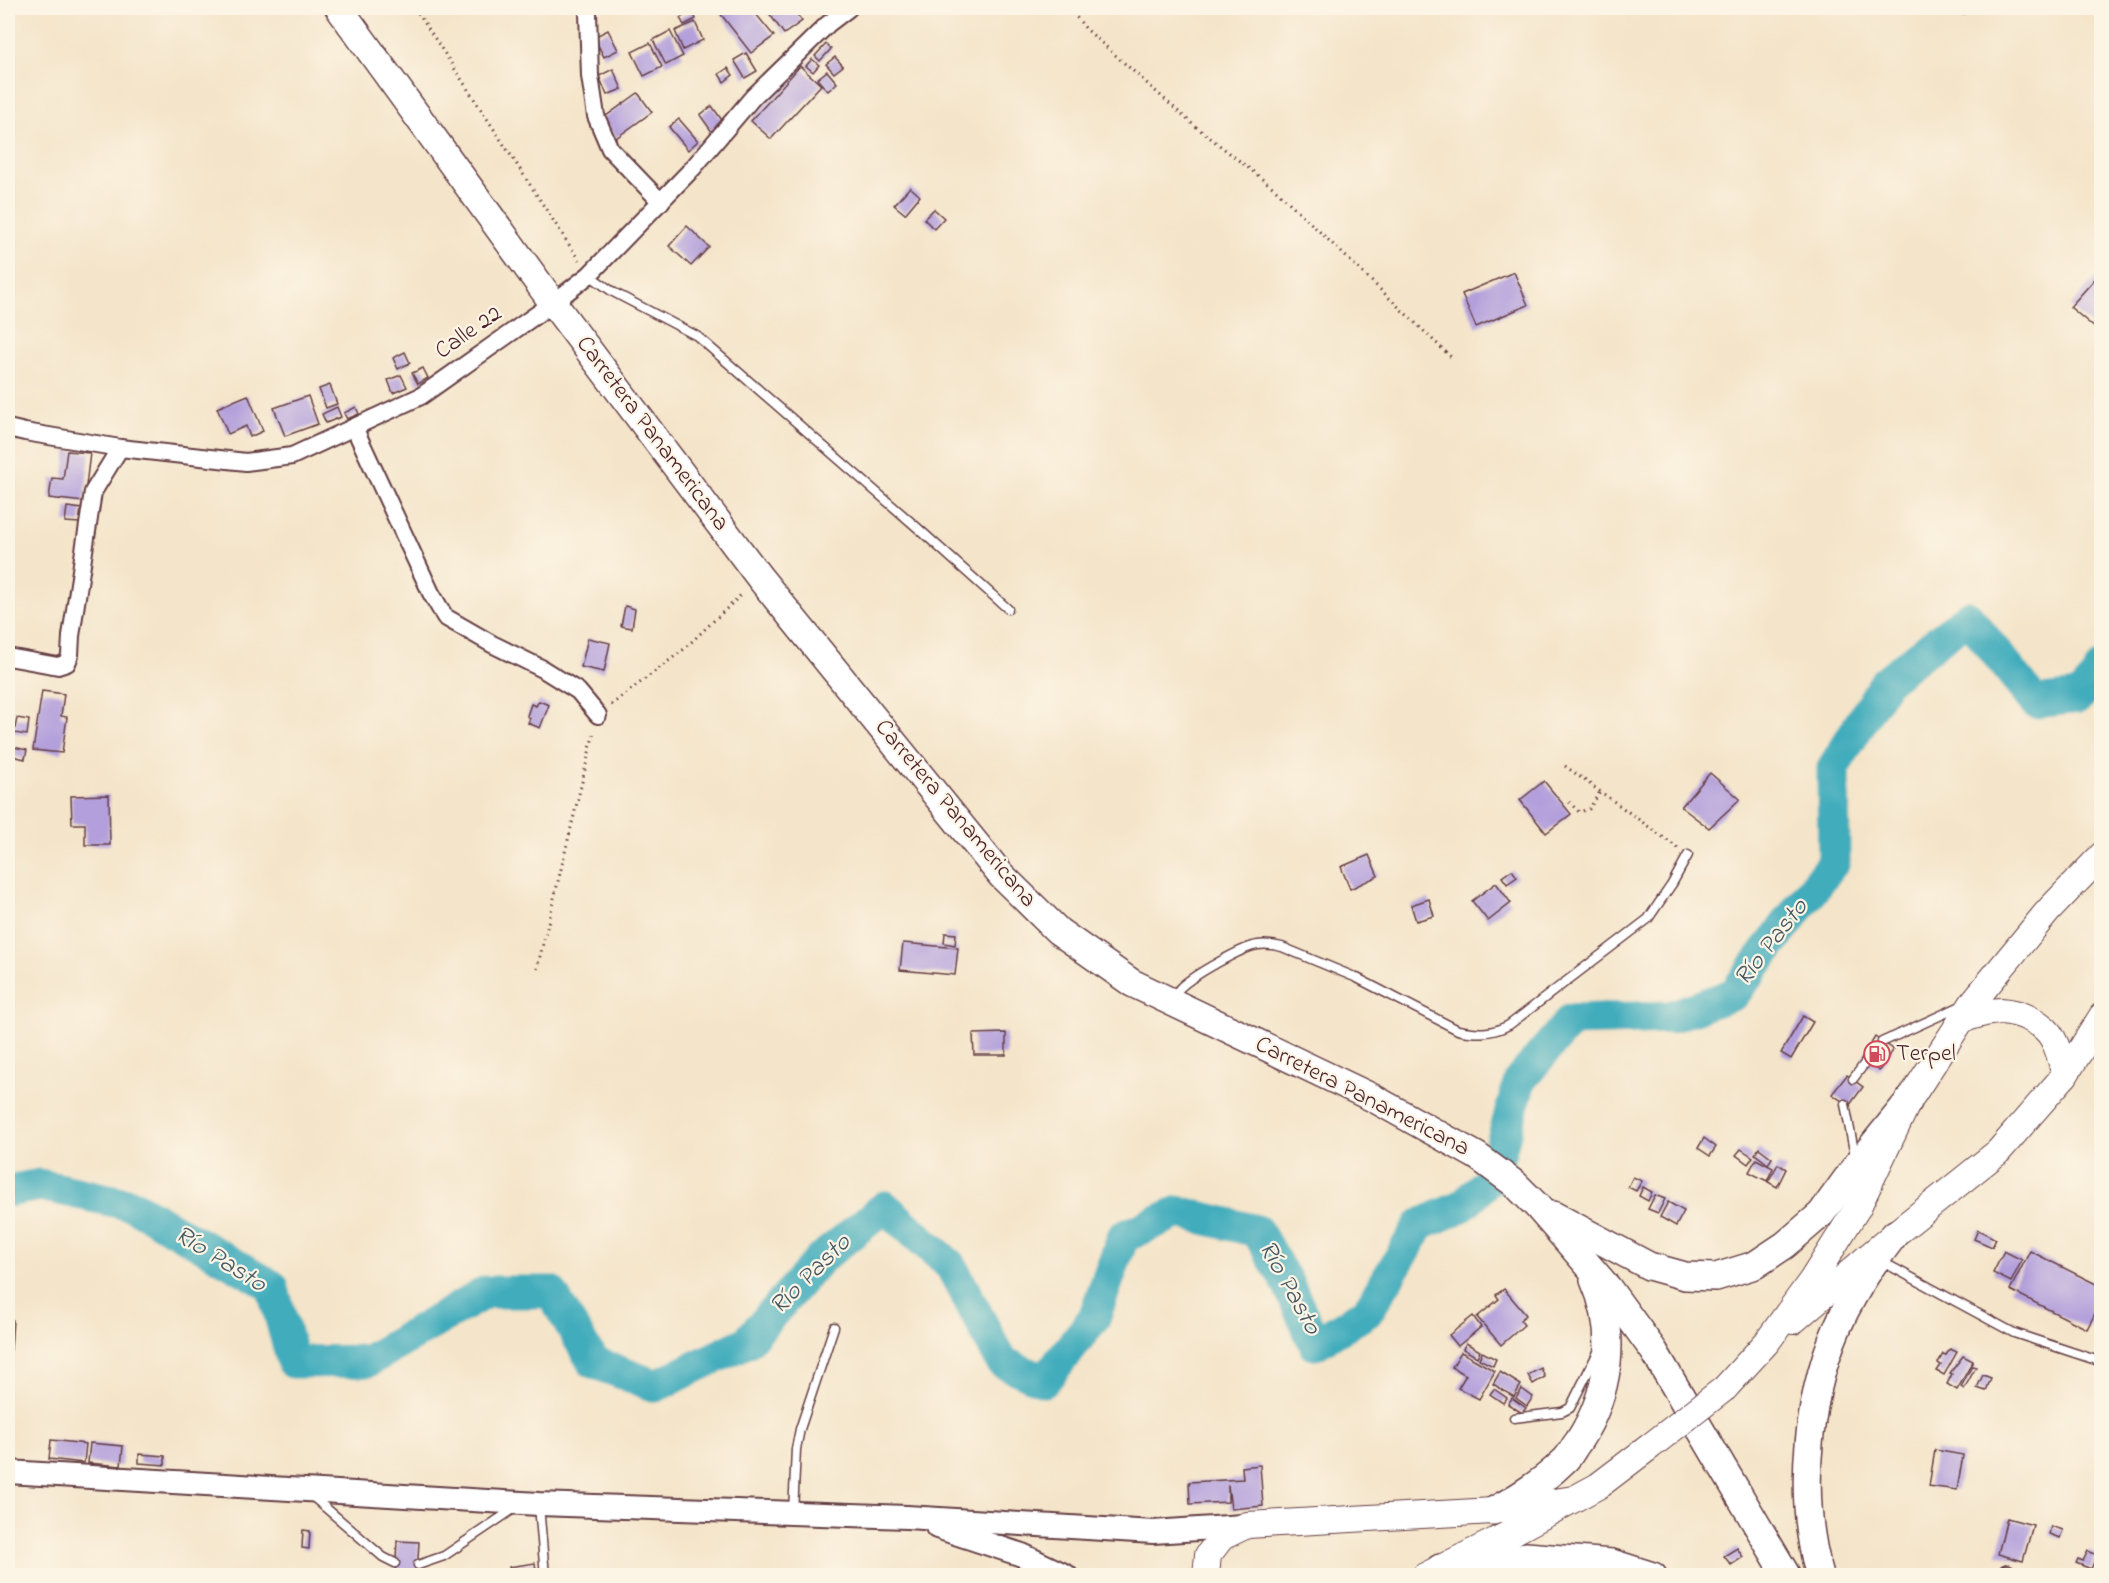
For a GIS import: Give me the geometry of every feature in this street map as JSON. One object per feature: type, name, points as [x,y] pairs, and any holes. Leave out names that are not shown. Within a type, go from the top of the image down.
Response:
[{"type":"highway","name":"Carretera Panamericana","points":[[339,8],[553,303],[760,578],[1001,875],[1058,931],[1131,983],[1373,1098],[1477,1156],[1515,1184],[1608,1288],[1654,1350],[1787,1575]]},
{"type":"highway","points":[[1537,1206],[1649,1266],[1684,1275],[1716,1277],[1755,1265],[1785,1245],[1821,1214],[1856,1166],[1908,1102]]},
{"type":"highway","points":[[1820,1575],[1815,1558],[1807,1495],[1809,1433],[1822,1371],[1845,1312],[1876,1258],[1895,1234]]},
{"type":"highway","points":[[1493,1511],[1531,1490],[1566,1459],[1592,1421],[1606,1377],[1608,1331],[1601,1296],[1586,1263]]},
{"type":"highway","points":[[1433,1572],[1526,1556],[1653,1575]]},
{"type":"main road","points":[[1433,1572],[1515,1532],[1598,1486],[1725,1388],[1767,1342],[1812,1280],[1858,1207],[1908,1102],[1969,1010],[2048,910],[2102,855]]},
{"type":"main road","points":[[1969,1010],[1982,1013],[2002,1011],[2037,1023],[2054,1039],[2065,1075]]},
{"type":"main road","points":[[1767,1342],[1821,1299],[1895,1234],[1998,1152],[2065,1075],[2102,1016]]},
{"type":"main road","points":[[8,1472],[530,1504],[907,1517],[1153,1532],[1493,1511],[1574,1499]]},
{"type":"main road","points":[[907,1517],[1022,1555],[1066,1575]]},
{"type":"main road","points":[[1206,1575],[1208,1555],[1222,1537],[1247,1525]]},
{"type":"street","name":"Calle 22","points":[[8,428],[120,448],[246,462],[291,456],[421,396],[589,275],[692,169],[753,97],[828,24],[849,8]]},
{"type":"street","points":[[588,13],[590,76],[596,116],[610,149],[661,201]]},
{"type":"street","points":[[354,427],[431,593],[446,617],[492,644],[541,668],[578,691],[598,715]]},
{"type":"street","points":[[8,657],[58,666],[67,663],[93,492],[120,448]]},
{"type":"lane","points":[[589,275],[613,292],[697,336],[1008,609]]},
{"type":"lane","points":[[1172,1004],[1178,989],[1195,976],[1242,950],[1258,945],[1270,945],[1282,947],[1357,978],[1458,1030],[1470,1033],[1491,1032],[1509,1025],[1648,919],[1672,884],[1688,855]]},
{"type":"lane","points":[[1882,1042],[1969,1010]]},
{"type":"lane","points":[[1853,1079],[1865,1063]]},
{"type":"lane","points":[[1845,1104],[1856,1166]]},
{"type":"lane","points":[[1876,1258],[2014,1333],[2102,1362]]},
{"type":"lane","points":[[793,1513],[796,1449],[800,1430],[834,1327]]},
{"type":"lane","points":[[1514,1418],[1562,1412],[1570,1408],[1608,1331]]},
{"type":"lane","points":[[304,1490],[383,1557],[395,1563]]},
{"type":"lane","points":[[418,1565],[444,1556],[530,1504],[545,1575]]},
{"type":"path","points":[[416,8],[589,275]]},
{"type":"path","points":[[1069,8],[1086,28],[1190,123],[1275,189],[1452,358]]},
{"type":"path","points":[[537,969],[598,715],[683,650],[760,578]]},
{"type":"path","points":[[1565,766],[1688,855]]},
{"type":"path","points":[[1569,802],[1579,812],[1589,809],[1600,792]]},
{"type":"building","points":[[716,8],[751,8],[774,36],[751,53]]},
{"type":"building","points":[[792,8],[802,21],[784,34],[766,9]]},
{"type":"building","points":[[692,11],[696,19],[684,25],[680,18]]},
{"type":"building","points":[[695,22],[703,40],[683,50],[675,31]]},
{"type":"building","points":[[608,30],[618,50],[604,57],[594,37]]},
{"type":"building","points":[[670,31],[683,56],[666,65],[653,40]]},
{"type":"building","points":[[650,43],[662,67],[644,76],[632,52]]},
{"type":"building","points":[[826,44],[831,49],[820,61],[815,56]]},
{"type":"building","points":[[746,53],[757,71],[745,78],[734,60]]},
{"type":"building","points":[[835,57],[843,66],[834,73],[826,64]]},
{"type":"building","points":[[812,59],[819,65],[813,72],[806,66]]},
{"type":"building","points":[[800,66],[821,85],[771,139],[751,121]]},
{"type":"building","points":[[728,68],[733,75],[724,82],[719,74]]},
{"type":"building","points":[[613,69],[622,89],[607,95],[599,76]]},
{"type":"building","points":[[827,71],[837,83],[828,91],[817,79]]},
{"type":"building","points":[[638,93],[652,112],[616,138],[602,119]]},
{"type":"building","points":[[712,106],[724,123],[712,132],[700,115]]},
{"type":"building","points":[[679,119],[698,141],[688,150],[669,127]]},
{"type":"building","points":[[910,187],[920,196],[905,214],[894,205]]},
{"type":"building","points":[[934,209],[944,218],[934,229],[924,219]]},
{"type":"building","points":[[687,226],[709,247],[691,266],[669,246]]},
{"type":"building","points":[[2102,271],[2102,334],[2070,307]]},
{"type":"building","points":[[1514,272],[1528,305],[1476,327],[1462,294]]},
{"type":"building","points":[[405,352],[410,363],[398,369],[393,358]]},
{"type":"building","points":[[423,368],[428,378],[418,384],[412,373]]},
{"type":"building","points":[[401,375],[407,387],[393,393],[388,380]]},
{"type":"building","points":[[330,385],[337,404],[326,408],[319,389]]},
{"type":"building","points":[[248,395],[263,431],[250,437],[246,426],[228,434],[217,408]]},
{"type":"building","points":[[308,396],[318,424],[285,436],[274,408]]},
{"type":"building","points":[[337,407],[341,417],[326,423],[322,414]]},
{"type":"building","points":[[356,407],[359,414],[347,419],[344,413]]},
{"type":"building","points":[[67,451],[90,453],[84,502],[49,498],[52,478],[63,479]]},
{"type":"building","points":[[67,507],[82,509],[80,523],[65,522]]},
{"type":"building","points":[[625,606],[635,609],[632,628],[621,626]]},
{"type":"building","points":[[588,638],[610,643],[604,672],[581,667]]},
{"type":"building","points":[[42,691],[64,694],[61,716],[67,717],[62,753],[33,750]]},
{"type":"building","points":[[539,701],[549,705],[540,728],[528,723],[530,718],[527,716],[531,704],[536,706]]},
{"type":"building","points":[[17,718],[29,720],[27,735],[14,733]]},
{"type":"building","points":[[9,746],[27,750],[25,759],[8,755]]},
{"type":"building","points":[[1710,773],[1740,799],[1709,828],[1681,807]]},
{"type":"building","points":[[1544,781],[1571,814],[1546,833],[1520,800]]},
{"type":"building","points":[[109,795],[110,845],[85,845],[85,824],[72,824],[71,796]]},
{"type":"building","points":[[1369,855],[1378,876],[1350,889],[1341,867]]},
{"type":"building","points":[[1512,870],[1517,877],[1507,884],[1502,877]]},
{"type":"building","points":[[1496,883],[1511,903],[1488,921],[1472,901]]},
{"type":"building","points":[[1429,899],[1434,916],[1416,921],[1411,905]]},
{"type":"building","points":[[945,933],[956,934],[955,945],[944,943]]},
{"type":"building","points":[[903,943],[958,948],[955,975],[900,970]]},
{"type":"building","points":[[1803,1016],[1813,1022],[1791,1059],[1781,1053]]},
{"type":"building","points":[[1006,1033],[1006,1055],[974,1055],[973,1034]]},
{"type":"building","name":"Terpel","points":[[1875,1037],[1893,1049],[1879,1071],[1861,1060]]},
{"type":"building","points":[[1847,1075],[1863,1087],[1849,1106],[1832,1094]]},
{"type":"building","points":[[1704,1138],[1716,1147],[1710,1156],[1698,1148]]},
{"type":"building","points":[[1759,1148],[1772,1158],[1768,1164],[1755,1154]]},
{"type":"building","points":[[1741,1149],[1753,1157],[1748,1164],[1736,1155]]},
{"type":"building","points":[[1756,1159],[1773,1168],[1767,1181],[1749,1172]]},
{"type":"building","points":[[1778,1164],[1786,1169],[1777,1187],[1768,1182]]},
{"type":"building","points":[[1633,1177],[1642,1181],[1636,1191],[1628,1187]]},
{"type":"building","points":[[1643,1187],[1652,1192],[1648,1201],[1639,1196]]},
{"type":"building","points":[[1655,1195],[1665,1199],[1658,1213],[1648,1209]]},
{"type":"building","points":[[1668,1202],[1684,1211],[1676,1226],[1660,1217]]},
{"type":"building","points":[[1978,1230],[1996,1239],[1992,1247],[1974,1239]]},
{"type":"building","points":[[2004,1251],[2022,1260],[2011,1282],[1993,1273]]},
{"type":"building","points":[[2030,1251],[2102,1287],[2102,1300],[2087,1329],[2010,1290]]},
{"type":"building","points":[[1504,1289],[1526,1315],[1520,1320],[1524,1325],[1501,1345],[1477,1317],[1499,1299],[1496,1295]]},
{"type":"building","points":[[1473,1316],[1481,1327],[1458,1346],[1449,1335]]},
{"type":"building","points":[[8,1320],[13,1320],[11,1350],[8,1350]]},
{"type":"building","points":[[1466,1343],[1480,1351],[1477,1357],[1463,1349]]},
{"type":"building","points":[[1950,1349],[1957,1352],[1944,1375],[1937,1371],[1941,1365],[1938,1363],[1943,1354],[1946,1355]]},
{"type":"building","points":[[1461,1352],[1495,1371],[1479,1399],[1458,1388],[1466,1375],[1452,1367]]},
{"type":"building","points":[[1482,1352],[1496,1359],[1493,1366],[1479,1359]]},
{"type":"building","points":[[1963,1356],[1973,1361],[1957,1390],[1947,1384],[1952,1374],[1950,1373]]},
{"type":"building","points":[[1972,1366],[1976,1367],[1964,1389],[1961,1387]]},
{"type":"building","points":[[1541,1368],[1545,1377],[1533,1384],[1528,1375]]},
{"type":"building","points":[[1500,1372],[1521,1385],[1514,1397],[1493,1384]]},
{"type":"building","points":[[1983,1375],[1991,1378],[1986,1391],[1977,1388]]},
{"type":"building","points":[[1494,1389],[1507,1398],[1503,1403],[1490,1394]]},
{"type":"building","points":[[1522,1389],[1533,1397],[1527,1406],[1516,1398]]},
{"type":"building","points":[[1512,1398],[1526,1408],[1522,1413],[1508,1404]]},
{"type":"building","points":[[51,1440],[86,1444],[84,1463],[49,1459]]},
{"type":"building","points":[[90,1443],[123,1446],[121,1466],[88,1463]]},
{"type":"building","points":[[1935,1450],[1963,1455],[1957,1490],[1929,1486]]},
{"type":"building","points":[[139,1454],[165,1456],[165,1465],[139,1463]]},
{"type":"building","points":[[1260,1465],[1263,1506],[1231,1509],[1228,1485],[1228,1502],[1190,1504],[1189,1482],[1243,1479],[1242,1467]]},
{"type":"building","points":[[2007,1518],[2033,1525],[2023,1561],[1998,1554]]},
{"type":"building","points":[[2051,1526],[2063,1530],[2060,1538],[2049,1534]]},
{"type":"building","points":[[303,1530],[310,1531],[309,1549],[302,1548]]},
{"type":"building","points":[[397,1541],[419,1542],[417,1576],[395,1576]]},
{"type":"building","points":[[1737,1548],[1743,1557],[1731,1565],[1724,1556]]},
{"type":"building","points":[[2088,1551],[2097,1555],[2091,1569],[2076,1563],[2078,1559],[2083,1561]]},
{"type":"building","points":[[535,1563],[537,1576],[510,1576],[509,1567]]},
{"type":"waterway","name":"Río Pasto","points":[[8,1191],[40,1185],[132,1205],[272,1286],[293,1362],[368,1361],[486,1292],[551,1292],[593,1362],[656,1386],[747,1342],[819,1260],[885,1207],[951,1266],[1002,1362],[1044,1381],[1094,1318],[1123,1237],[1178,1212],[1257,1231],[1287,1282],[1315,1344],[1367,1312],[1420,1225],[1462,1206],[1493,1176],[1520,1080],[1571,1020],[1670,1017],[1734,994],[1834,861],[1833,768],[1886,681],[1968,617],[2035,702],[2079,697],[2094,681],[2102,668]]},
{"type":"place","name":"Terpel","points":[[1877,1054]]}]
